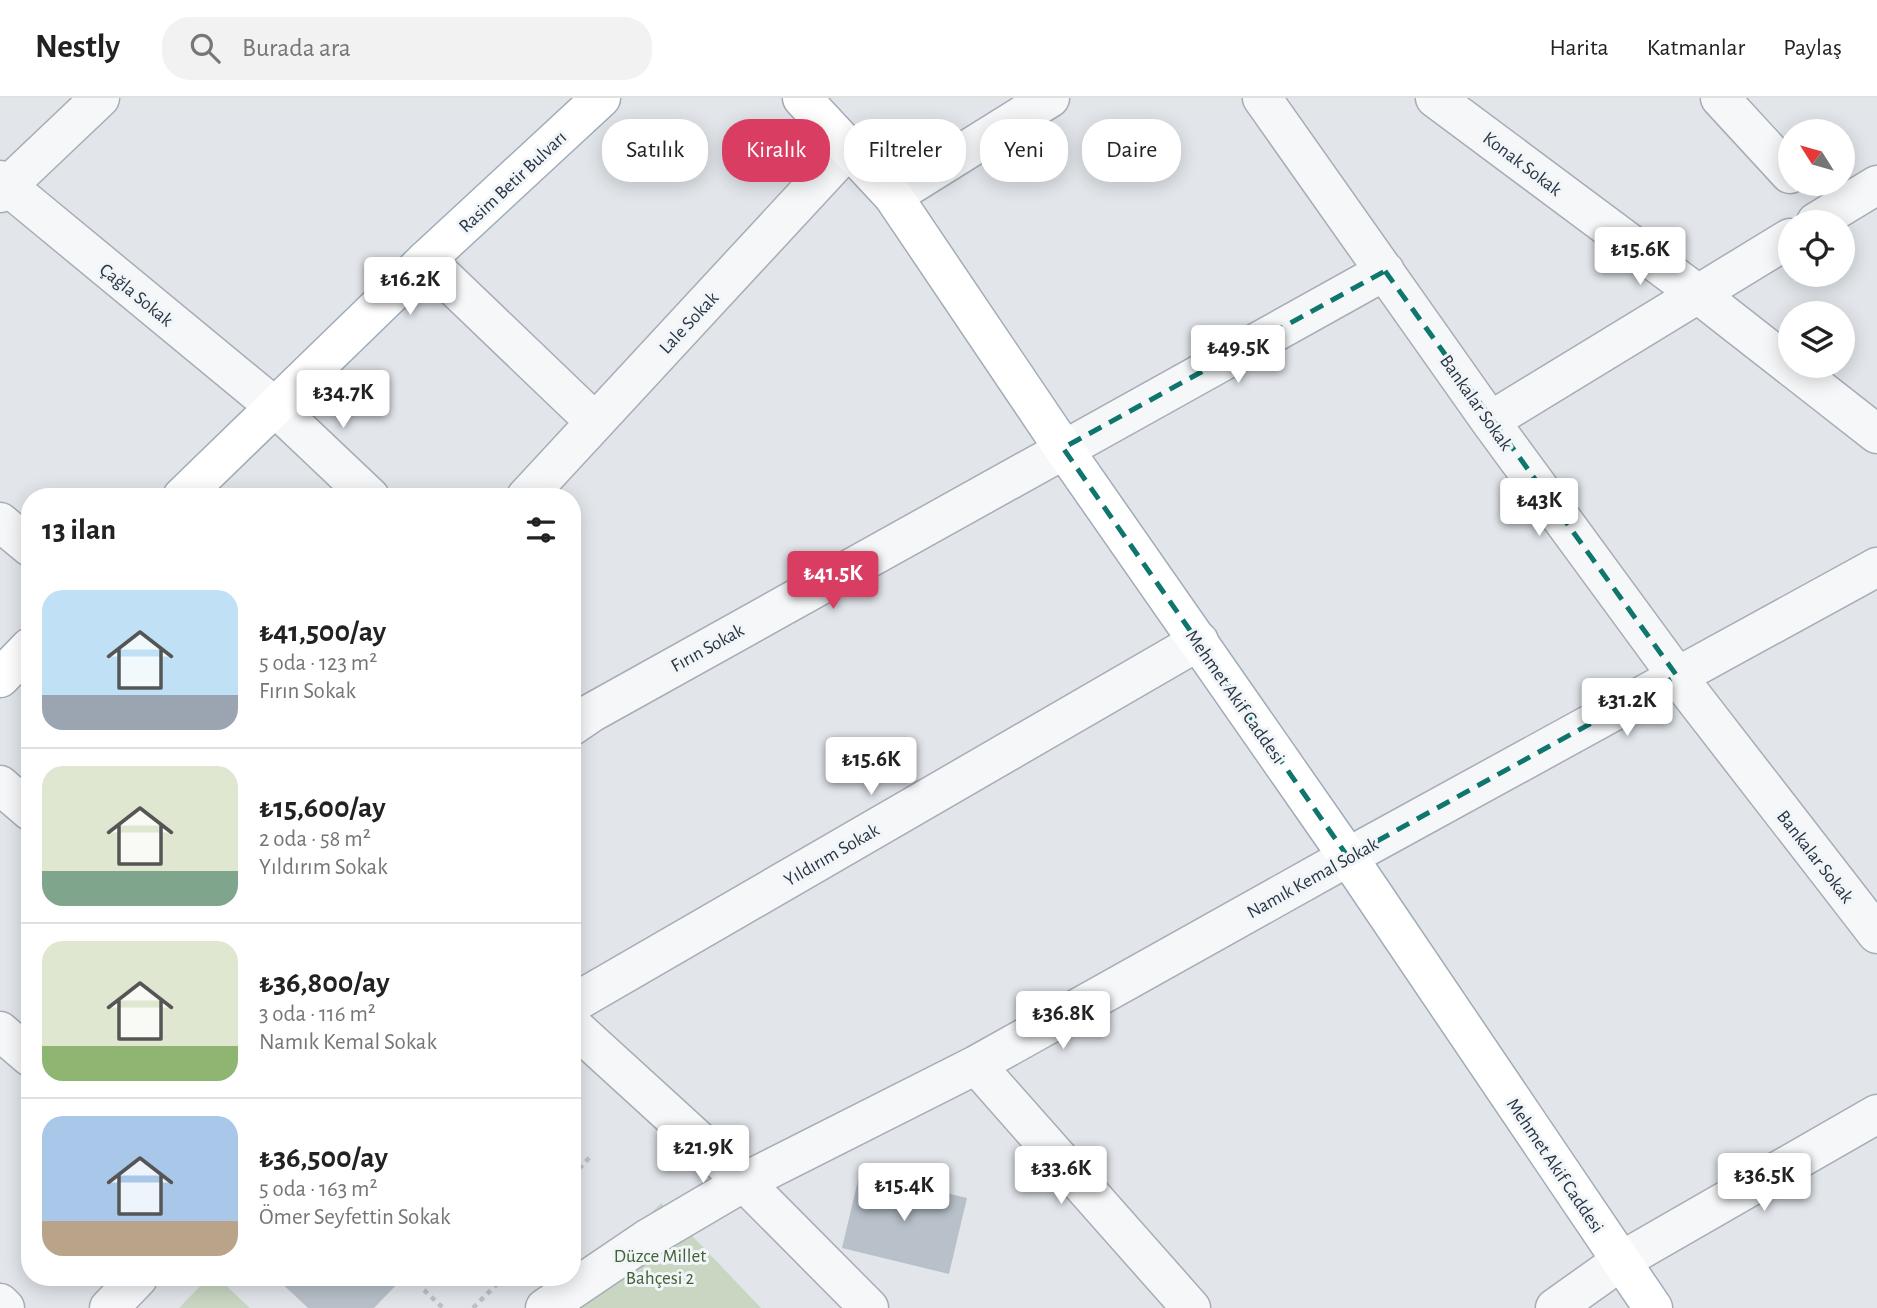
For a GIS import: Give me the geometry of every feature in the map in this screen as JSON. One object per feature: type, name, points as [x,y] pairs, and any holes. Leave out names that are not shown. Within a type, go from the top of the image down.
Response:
[{"type":"main road","name":"Rasim Betir Bulvarı","points":[[191,488],[426,260],[601,98]]},
{"type":"main road","name":"Mehmet Akif Caddesi","points":[[802,98],[844,141]]},
{"type":"main road","name":"Mehmet Akif Caddesi","points":[[881,182],[893,196],[1063,448],[1348,857],[1653,1308]]},
{"type":"main road","points":[[0,678],[21,656]]},
{"type":"street","points":[[2,186],[100,98]]},
{"type":"street","points":[[893,196],[1050,98]]},
{"type":"street","name":"Bankalar Sokak","points":[[1262,98],[1490,421],[1677,676],[1877,934]]},
{"type":"street","name":"Konak Sokak","points":[[1435,98],[1698,294],[1877,434]]},
{"type":"street","points":[[1720,98],[1778,161]]},
{"type":"street","name":"Lale Sokak","points":[[534,488],[844,153]]},
{"type":"street","name":"Çağla Sokak","points":[[2,186],[275,407],[360,488]]},
{"type":"street","points":[[1841,210],[1872,197]]},
{"type":"street","points":[[1490,421],[1778,245]]},
{"type":"street","points":[[426,260],[595,422]]},
{"type":"street","name":"Fırın Sokak","points":[[581,720],[1063,448],[1385,271]]},
{"type":"street","points":[[0,522],[21,540]]},
{"type":"street","name":"Namık Kemal Sokak","points":[[581,1283],[647,1238],[744,1182],[976,1065],[1877,567]]},
{"type":"street","name":"Yıldırım Sokak","points":[[581,999],[1199,641]]},
{"type":"street","points":[[0,785],[21,803]]},
{"type":"street","points":[[0,1031],[21,1049]]},
{"type":"street","points":[[581,1033],[744,1182],[869,1308]]},
{"type":"street","points":[[976,1065],[1191,1308]]},
{"type":"street","points":[[1555,1308],[1621,1261],[1877,1114]]},
{"type":"street","points":[[109,1308],[130,1286]]},
{"type":"street","name":"Namık Kemal Sokak","points":[[545,1308],[577,1286]]},
{"type":"street","points":[[0,1303],[5,1308]]},
{"type":"path","points":[[581,1167],[591,1156]]},
{"type":"path","points":[[473,1308],[495,1286]]},
{"type":"path","points":[[424,1290],[443,1308]]},
{"type":"highlighted area","points":[[1385,271],[1677,676],[1348,857],[1063,448]]},
{"type":"green space","name":"Düzce Millet Bahçesi 2","points":[[661,1203],[761,1308],[557,1308]]},
{"type":"green space","points":[[200,1286],[227,1286],[250,1308],[179,1308]]},
{"type":"building","points":[[860,1172],[967,1198],[949,1274],[842,1248]]},
{"type":"building","points":[[285,1286],[395,1286],[374,1308],[308,1308]]}]
